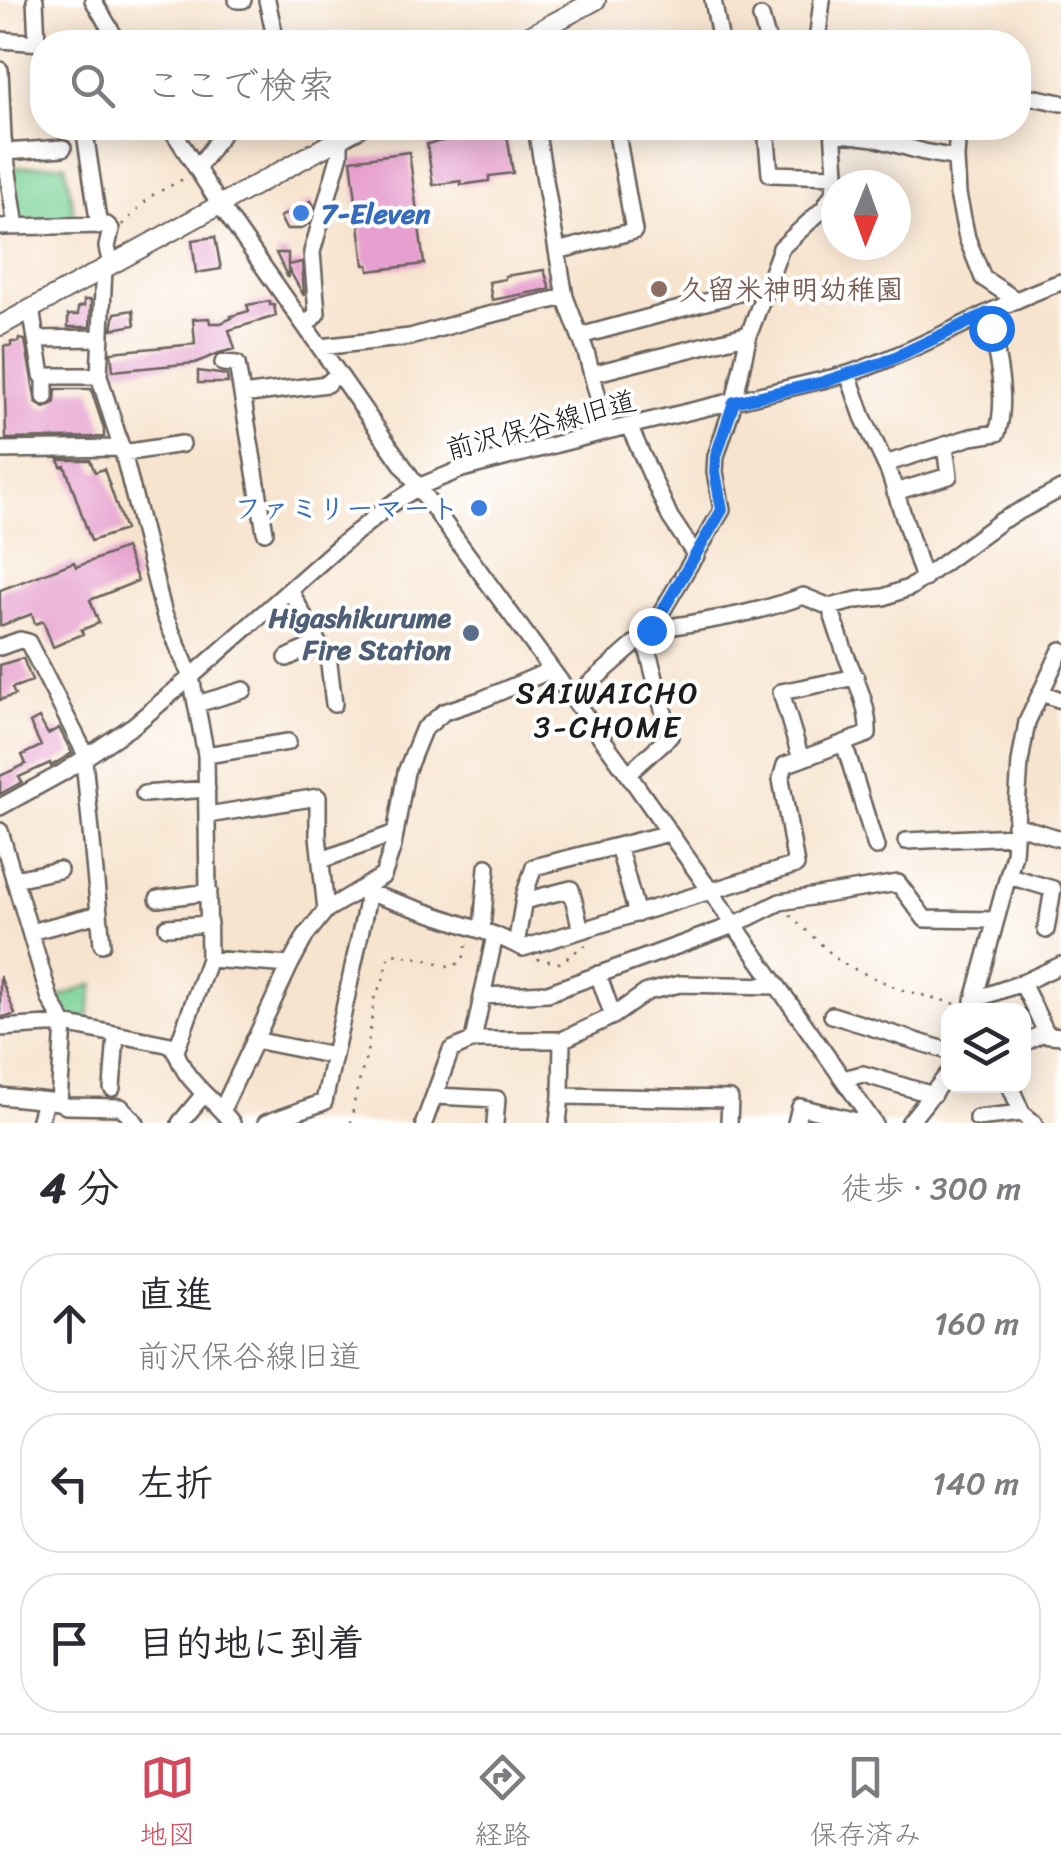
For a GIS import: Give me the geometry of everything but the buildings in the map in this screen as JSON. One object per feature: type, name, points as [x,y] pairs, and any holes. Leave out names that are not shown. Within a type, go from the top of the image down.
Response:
[{"type":"main road","points":[[540,30],[596,0]]},
{"type":"main road","points":[[0,326],[336,140]]},
{"type":"street","points":[[35,0],[39,30]]},
{"type":"street","points":[[92,0],[111,30]]},
{"type":"street","points":[[267,0],[273,30]]},
{"type":"street","points":[[713,0],[718,30]]},
{"type":"street","points":[[819,30],[822,0]]},
{"type":"street","points":[[761,17],[765,30]]},
{"type":"street","points":[[0,40],[30,42]]},
{"type":"street","points":[[0,70],[8,227],[105,228]]},
{"type":"street","points":[[1031,97],[1061,103]]},
{"type":"street","points":[[86,140],[107,247],[99,376],[164,614],[191,677],[206,755],[208,959],[176,1051],[177,1060],[227,1119],[254,1040],[306,935],[326,910],[370,888],[383,876],[396,833],[406,772],[423,730],[444,712],[550,670]]},
{"type":"street","points":[[179,140],[418,487],[628,774],[872,1119],[856,1121],[800,1107],[796,1123]]},
{"type":"street","points":[[197,169],[218,140]]},
{"type":"street","points":[[306,326],[317,313],[312,252],[340,154],[340,140]]},
{"type":"street","points":[[538,140],[565,297],[607,431]]},
{"type":"street","points":[[557,251],[634,231],[618,140]]},
{"type":"street","points":[[767,140],[770,174],[821,176]]},
{"type":"street","points":[[834,140],[836,170]]},
{"type":"street","points":[[882,140],[956,158]]},
{"type":"street","points":[[957,140],[958,194],[967,238],[983,278],[1016,300]]},
{"type":"street","points":[[5,152],[63,148]]},
{"type":"street","points":[[572,700],[648,633],[722,510],[716,456],[734,402],[749,334],[781,248],[821,211]]},
{"type":"street","name":"前沢保谷線旧道","points":[[0,806],[86,758],[134,724],[390,504],[418,487],[462,469],[848,374],[885,362],[1061,282]]},
{"type":"street","points":[[580,336],[766,286]]},
{"type":"street","points":[[320,346],[410,337],[565,297]]},
{"type":"street","points":[[30,309],[42,375],[76,385],[99,376]]},
{"type":"street","points":[[885,464],[997,432],[1001,422],[1000,378],[988,313]]},
{"type":"street","points":[[592,374],[749,334]]},
{"type":"street","points":[[37,339],[100,338]]},
{"type":"street","points":[[222,363],[237,364],[264,532]]},
{"type":"street","points":[[242,395],[327,384],[338,373]]},
{"type":"street","points":[[848,374],[896,492],[924,579]]},
{"type":"street","points":[[45,376],[45,397]]},
{"type":"street","points":[[629,426],[670,517],[696,556]]},
{"type":"street","points":[[0,450],[121,451],[182,444]]},
{"type":"street","points":[[896,492],[949,476],[945,446]]},
{"type":"street","points":[[648,633],[773,608],[804,596],[830,607],[884,597],[912,587],[1000,521],[1061,489]]},
{"type":"street","points":[[290,590],[329,664],[334,704]]},
{"type":"street","points":[[370,888],[523,948],[796,865],[781,779],[784,765],[868,734],[856,677],[830,607]]},
{"type":"street","points":[[628,774],[670,736],[648,633]]},
{"type":"street","points":[[0,647],[20,640],[28,642],[86,758],[102,944]]},
{"type":"street","points":[[287,658],[318,643]]},
{"type":"street","points":[[973,1003],[1014,854],[1020,762],[1027,722],[1059,660]]},
{"type":"street","points":[[801,758],[781,692],[856,677]]},
{"type":"street","points":[[196,704],[244,690]]},
{"type":"street","points":[[1040,693],[1061,700]]},
{"type":"street","points":[[206,755],[288,742]]},
{"type":"street","points":[[844,743],[876,847]]},
{"type":"street","points":[[144,794],[208,789]]},
{"type":"street","points":[[208,816],[318,796],[326,910]]},
{"type":"street","points":[[906,841],[1015,830],[1061,839]]},
{"type":"street","points":[[0,831],[50,999],[64,1024],[52,1102],[39,1123]]},
{"type":"street","points":[[322,860],[396,833]]},
{"type":"street","points":[[516,944],[534,867],[669,833]]},
{"type":"street","points":[[618,846],[636,914]]},
{"type":"street","points":[[473,1040],[491,935],[487,867]]},
{"type":"street","points":[[14,879],[59,870]]},
{"type":"street","points":[[1009,876],[1053,890],[1046,930]]},
{"type":"street","points":[[482,996],[548,993],[734,925],[780,902],[898,883],[925,919],[996,920]]},
{"type":"street","points":[[266,1123],[324,1102],[370,888]]},
{"type":"street","points":[[524,901],[571,889],[582,930]]},
{"type":"street","points":[[158,899],[209,892]]},
{"type":"street","points":[[30,932],[100,914]]},
{"type":"street","points":[[167,928],[209,924]]},
{"type":"street","points":[[208,959],[290,964]]},
{"type":"street","points":[[979,1003],[1061,964]]},
{"type":"street","points":[[598,974],[613,1016]]},
{"type":"street","points":[[1022,983],[1054,1035]]},
{"type":"street","points":[[424,1123],[451,1050],[473,1040],[562,1040],[613,1016],[647,992],[680,984],[776,986]]},
{"type":"street","points":[[832,1016],[941,1049]]},
{"type":"street","points":[[0,1028],[64,1024],[166,1043],[176,1051]]},
{"type":"street","points":[[112,1088],[116,1035]]},
{"type":"street","points":[[254,1040],[334,1056]]},
{"type":"street","points":[[558,1123],[562,1040]]},
{"type":"street","points":[[843,1079],[863,1074],[932,1095]]},
{"type":"street","points":[[910,1123],[941,1083]]},
{"type":"street","points":[[977,1118],[1028,1118],[1014,1093]]},
{"type":"street","points":[[180,1123],[204,1094]]},
{"type":"street","points":[[0,1113],[4,1096],[66,1106],[120,1107],[136,1123]]},
{"type":"street","points":[[435,1096],[496,1099],[496,1123]]},
{"type":"street","points":[[561,1096],[730,1099],[729,1123]]},
{"type":"path","points":[[105,228],[126,224],[151,196],[197,169]]},
{"type":"path","points":[[780,902],[841,964],[899,989],[959,1003]]},
{"type":"path","points":[[351,1123],[374,998],[387,960],[393,954],[452,967],[463,960],[468,942],[491,935]]},
{"type":"green space","points":[[65,164],[76,225],[18,224],[9,168]]},
{"type":"green space","points":[[94,984],[87,1022],[65,1012],[57,998]]},
{"type":"place","name":"7-Eleven","points":[[301,213]]},
{"type":"place","name":"久留米神明幼稚園","points":[[659,289]]},
{"type":"place","name":"ファミリーマート","points":[[479,508]]},
{"type":"place","name":"Higashikurume Fire Station","points":[[471,633]]},
{"type":"district","name":"SAIWAICHO 3-CHOME","points":[[608,710]]},
{"type":"route","points":[[651,630],[722,510],[716,456],[734,402],[823,382],[885,362],[988,313],[991,328]]}]
